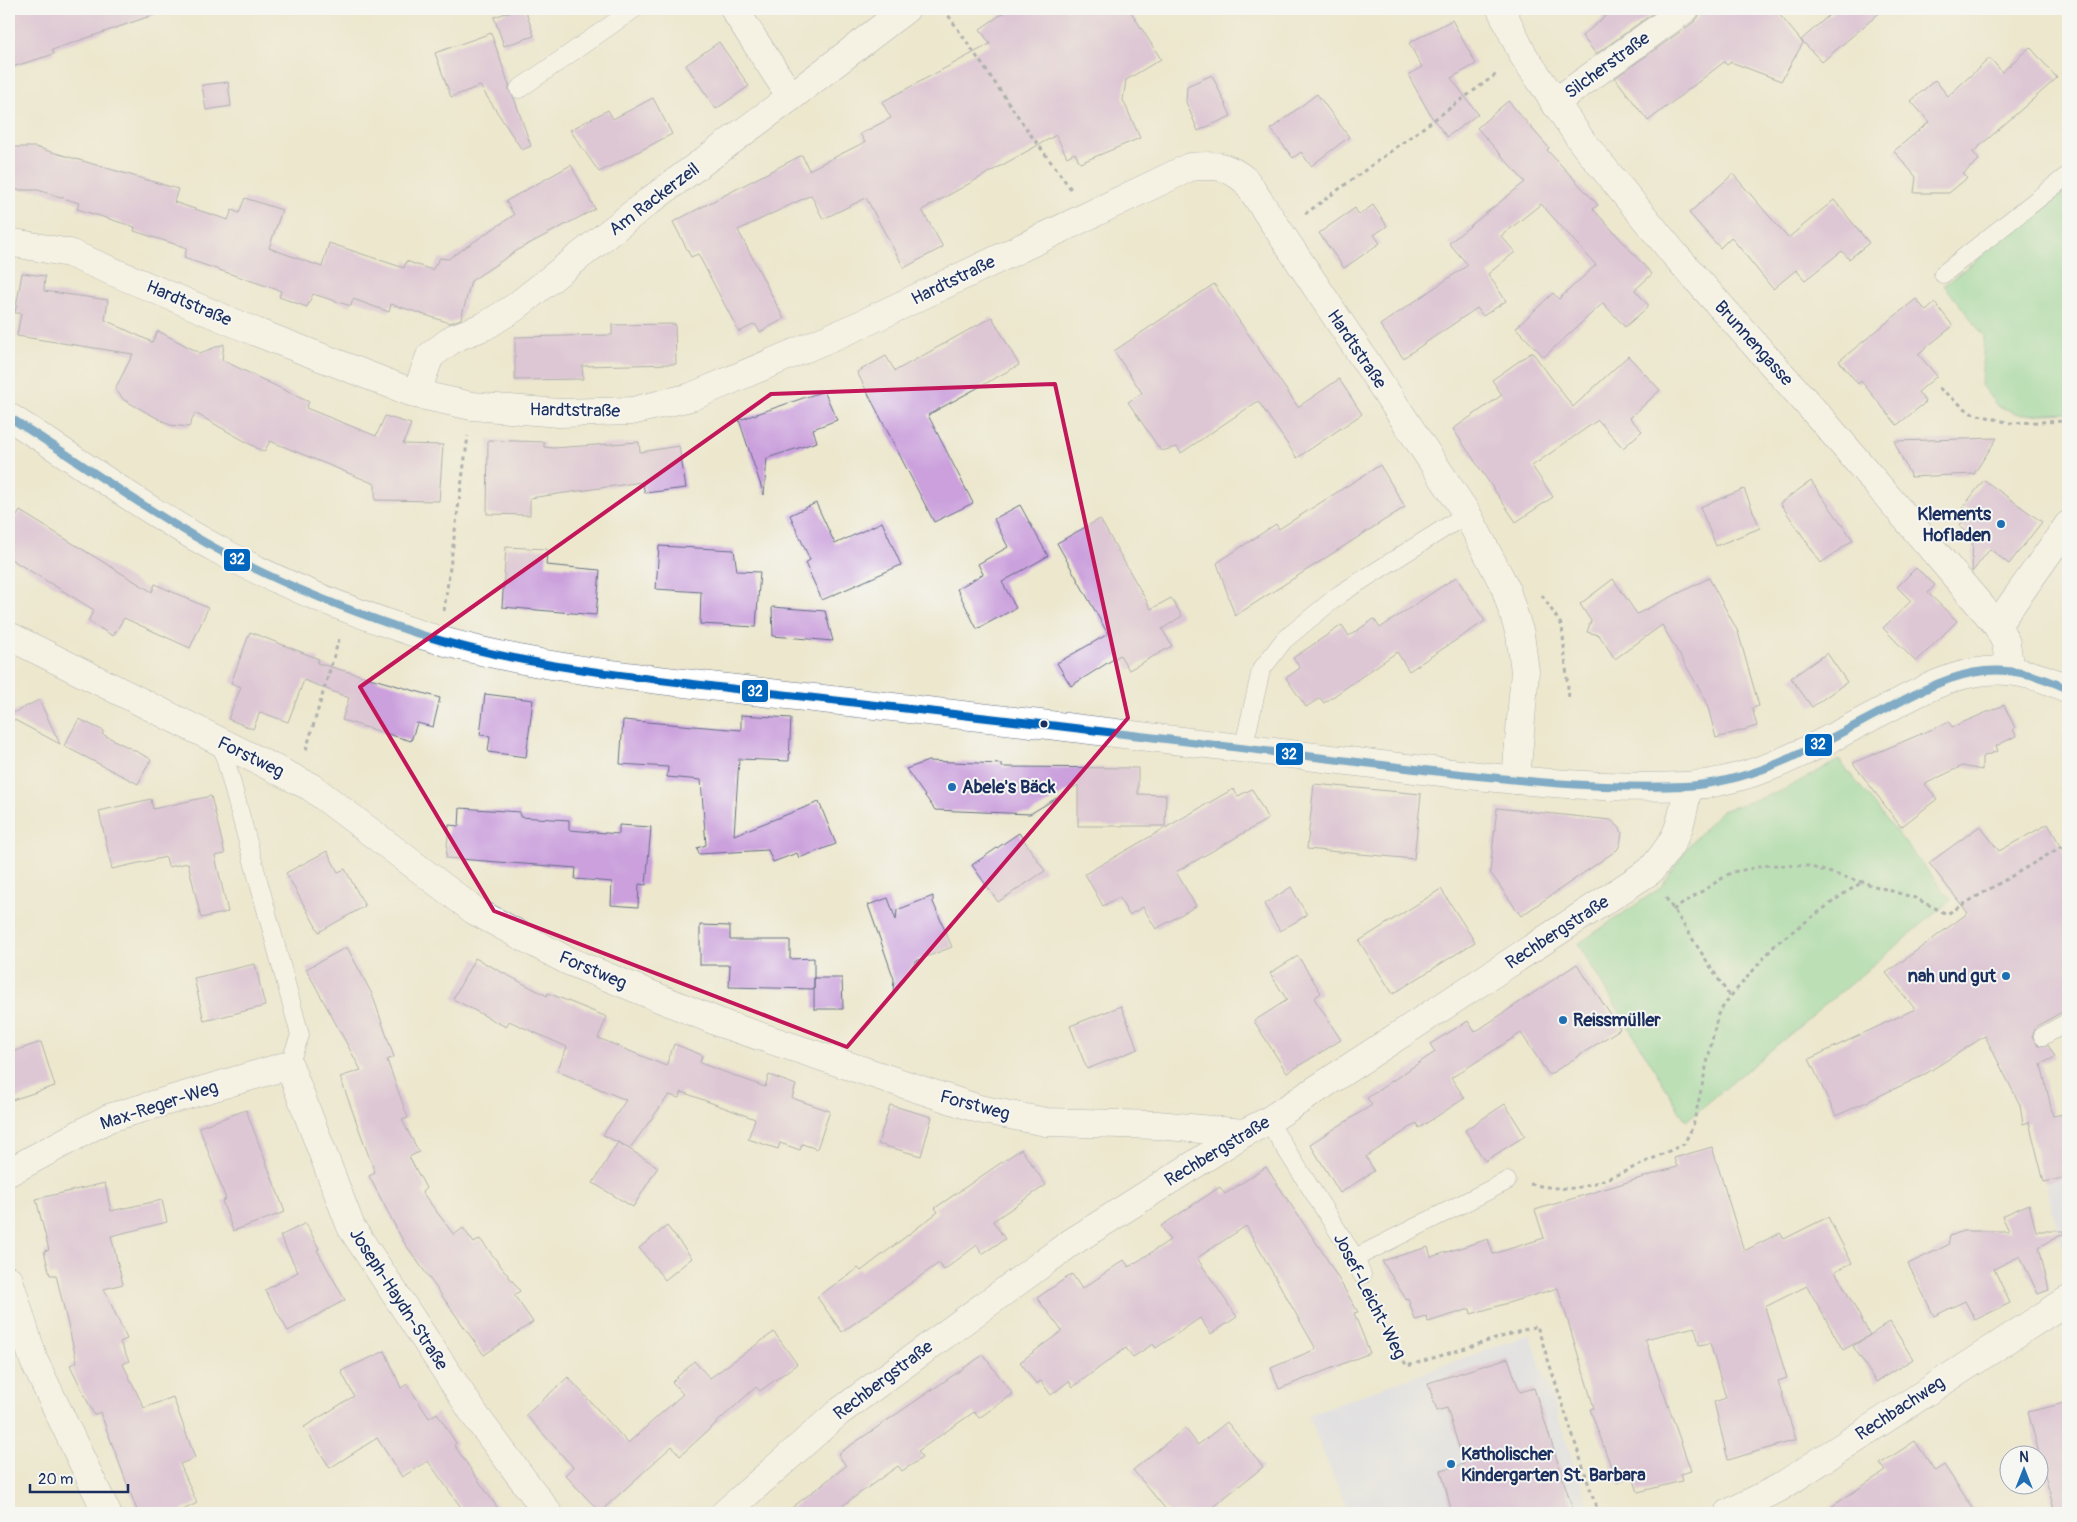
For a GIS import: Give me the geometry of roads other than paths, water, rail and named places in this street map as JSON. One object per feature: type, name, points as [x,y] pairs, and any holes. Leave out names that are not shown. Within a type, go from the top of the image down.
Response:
[{"type":"street","points":[[734,9],[792,97]]},
{"type":"street","name":"Am Rackerzeil","points":[[416,394],[430,356],[454,338],[485,326],[514,308],[648,202],[792,97],[906,9]]},
{"type":"street","name":"Brunnengasse","points":[[1501,9],[1523,55],[1583,143],[1675,255],[1823,421],[1998,625],[2006,643],[2010,671]]},
{"type":"street","name":"Silcherstraße","points":[[1554,103],[1685,9]]},
{"type":"street","name":"Hardtstraße","points":[[9,242],[69,252],[256,332],[416,394],[472,406],[559,413],[632,411],[691,397],[860,325],[1190,167],[1216,164],[1234,171],[1246,181],[1279,234],[1467,514],[1504,587],[1520,634],[1525,671],[1516,780]]},
{"type":"street","points":[[9,417],[147,507],[227,554],[348,609],[440,640],[563,668],[1243,750],[1516,780],[1636,786],[1688,786],[1731,781],[1774,767],[1918,692],[1941,683],[1986,671],[2010,671],[2037,676],[2068,690]]},
{"type":"street","points":[[1998,625],[2068,524]]},
{"type":"street","name":"Forstweg","points":[[9,636],[312,787],[475,911],[566,960],[723,1024],[979,1109],[1046,1122],[1157,1125],[1244,1133]]},
{"type":"street","name":"Rechbergstraße","points":[[725,1513],[847,1406],[1069,1244],[1244,1133],[1268,1121],[1650,871],[1672,846],[1683,820],[1688,786]]},
{"type":"street","name":"Max-Reger-Weg","points":[[9,1172],[109,1118],[289,1065]]},
{"type":"street","name":"Joseph-Haydn-Straße","points":[[289,1065],[351,1228],[477,1418],[548,1513]]},
{"type":"street","points":[[9,1280],[34,1360],[107,1513]]},
{"type":"street","name":"Rechbachweg","points":[[1729,1513],[1779,1488],[2068,1300]]},
{"type":"lane","points":[[519,88],[634,9]]},
{"type":"lane","points":[[1942,274],[2068,175]]},
{"type":"lane","points":[[1243,750],[1261,670],[1284,640],[1340,594],[1467,514]]},
{"type":"lane","points":[[221,743],[300,1035],[289,1065]]},
{"type":"lane","points":[[2043,1036],[2068,1022]]},
{"type":"lane","name":"Josef-Leicht-Weg","points":[[1268,1121],[1355,1258],[1362,1275]]},
{"type":"lane","points":[[1355,1258],[1507,1181]]},
{"type":"place","name":"Klements Hofladen","points":[[2001,524]]},
{"type":"place","name":"Abele's Bäck","points":[[952,787]]},
{"type":"place","name":"nah und gut","points":[[2006,976]]},
{"type":"place","name":"Reissmüller","points":[[1563,1020]]},
{"type":"place","name":"Katholischer Kindergarten St. Barbara","points":[[1451,1464]]}]
